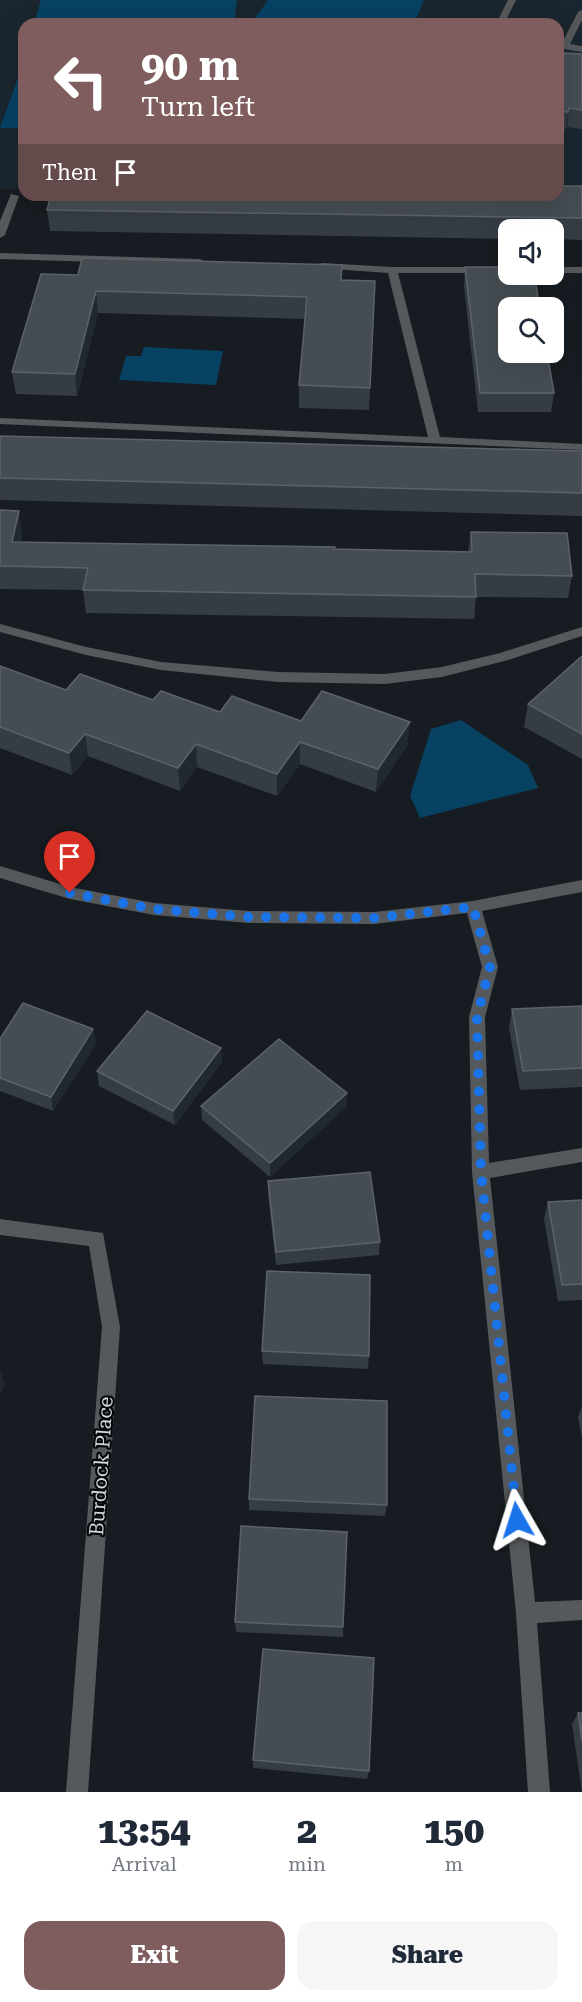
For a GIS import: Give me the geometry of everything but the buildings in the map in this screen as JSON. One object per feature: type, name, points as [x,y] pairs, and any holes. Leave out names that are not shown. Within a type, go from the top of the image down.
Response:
[{"type":"street","points":[[503,18],[512,0]]},
{"type":"street","points":[[564,42],[582,12]]},
{"type":"street","points":[[564,45],[582,49]]},
{"type":"street","points":[[0,235],[14,196]]},
{"type":"street","points":[[0,256],[217,262]]},
{"type":"street","points":[[311,266],[392,270],[498,270]]},
{"type":"street","points":[[392,270],[435,440]]},
{"type":"street","points":[[564,270],[582,270]]},
{"type":"street","points":[[0,421],[582,447]]},
{"type":"street","points":[[0,628],[86,651],[161,666],[278,677],[385,679],[442,672],[492,660],[582,631]]},
{"type":"street","points":[[0,872],[70,893],[154,909],[249,917],[374,918],[473,907],[582,886]]},
{"type":"street","points":[[473,907],[490,967],[477,1017],[481,1172],[526,1613],[539,1792]]},
{"type":"street","points":[[481,1172],[582,1155]]},
{"type":"street","name":"Burdock Place","points":[[0,1227],[98,1239],[111,1327],[77,1792]]},
{"type":"street","points":[[526,1613],[582,1610]]},
{"type":"shaded area","points":[[0,0],[582,0],[582,202],[564,197],[564,18],[18,18],[18,189],[0,189]]},
{"type":"shaded area","points":[[41,0],[237,0],[235,18],[36,18]]},
{"type":"shaded area","points":[[268,0],[424,0],[416,18],[255,18]]},
{"type":"shaded area","points":[[18,78],[18,128],[0,128]]},
{"type":"shaded area","points":[[144,347],[223,351],[216,385],[119,380],[126,356],[141,356]]},
{"type":"shaded area","points":[[461,720],[528,765],[538,788],[420,818],[410,796],[431,729]]},
{"type":"route","points":[[70,893],[154,909],[249,917],[374,918],[473,907],[490,967],[477,1017],[481,1172],[517,1520]]}]
